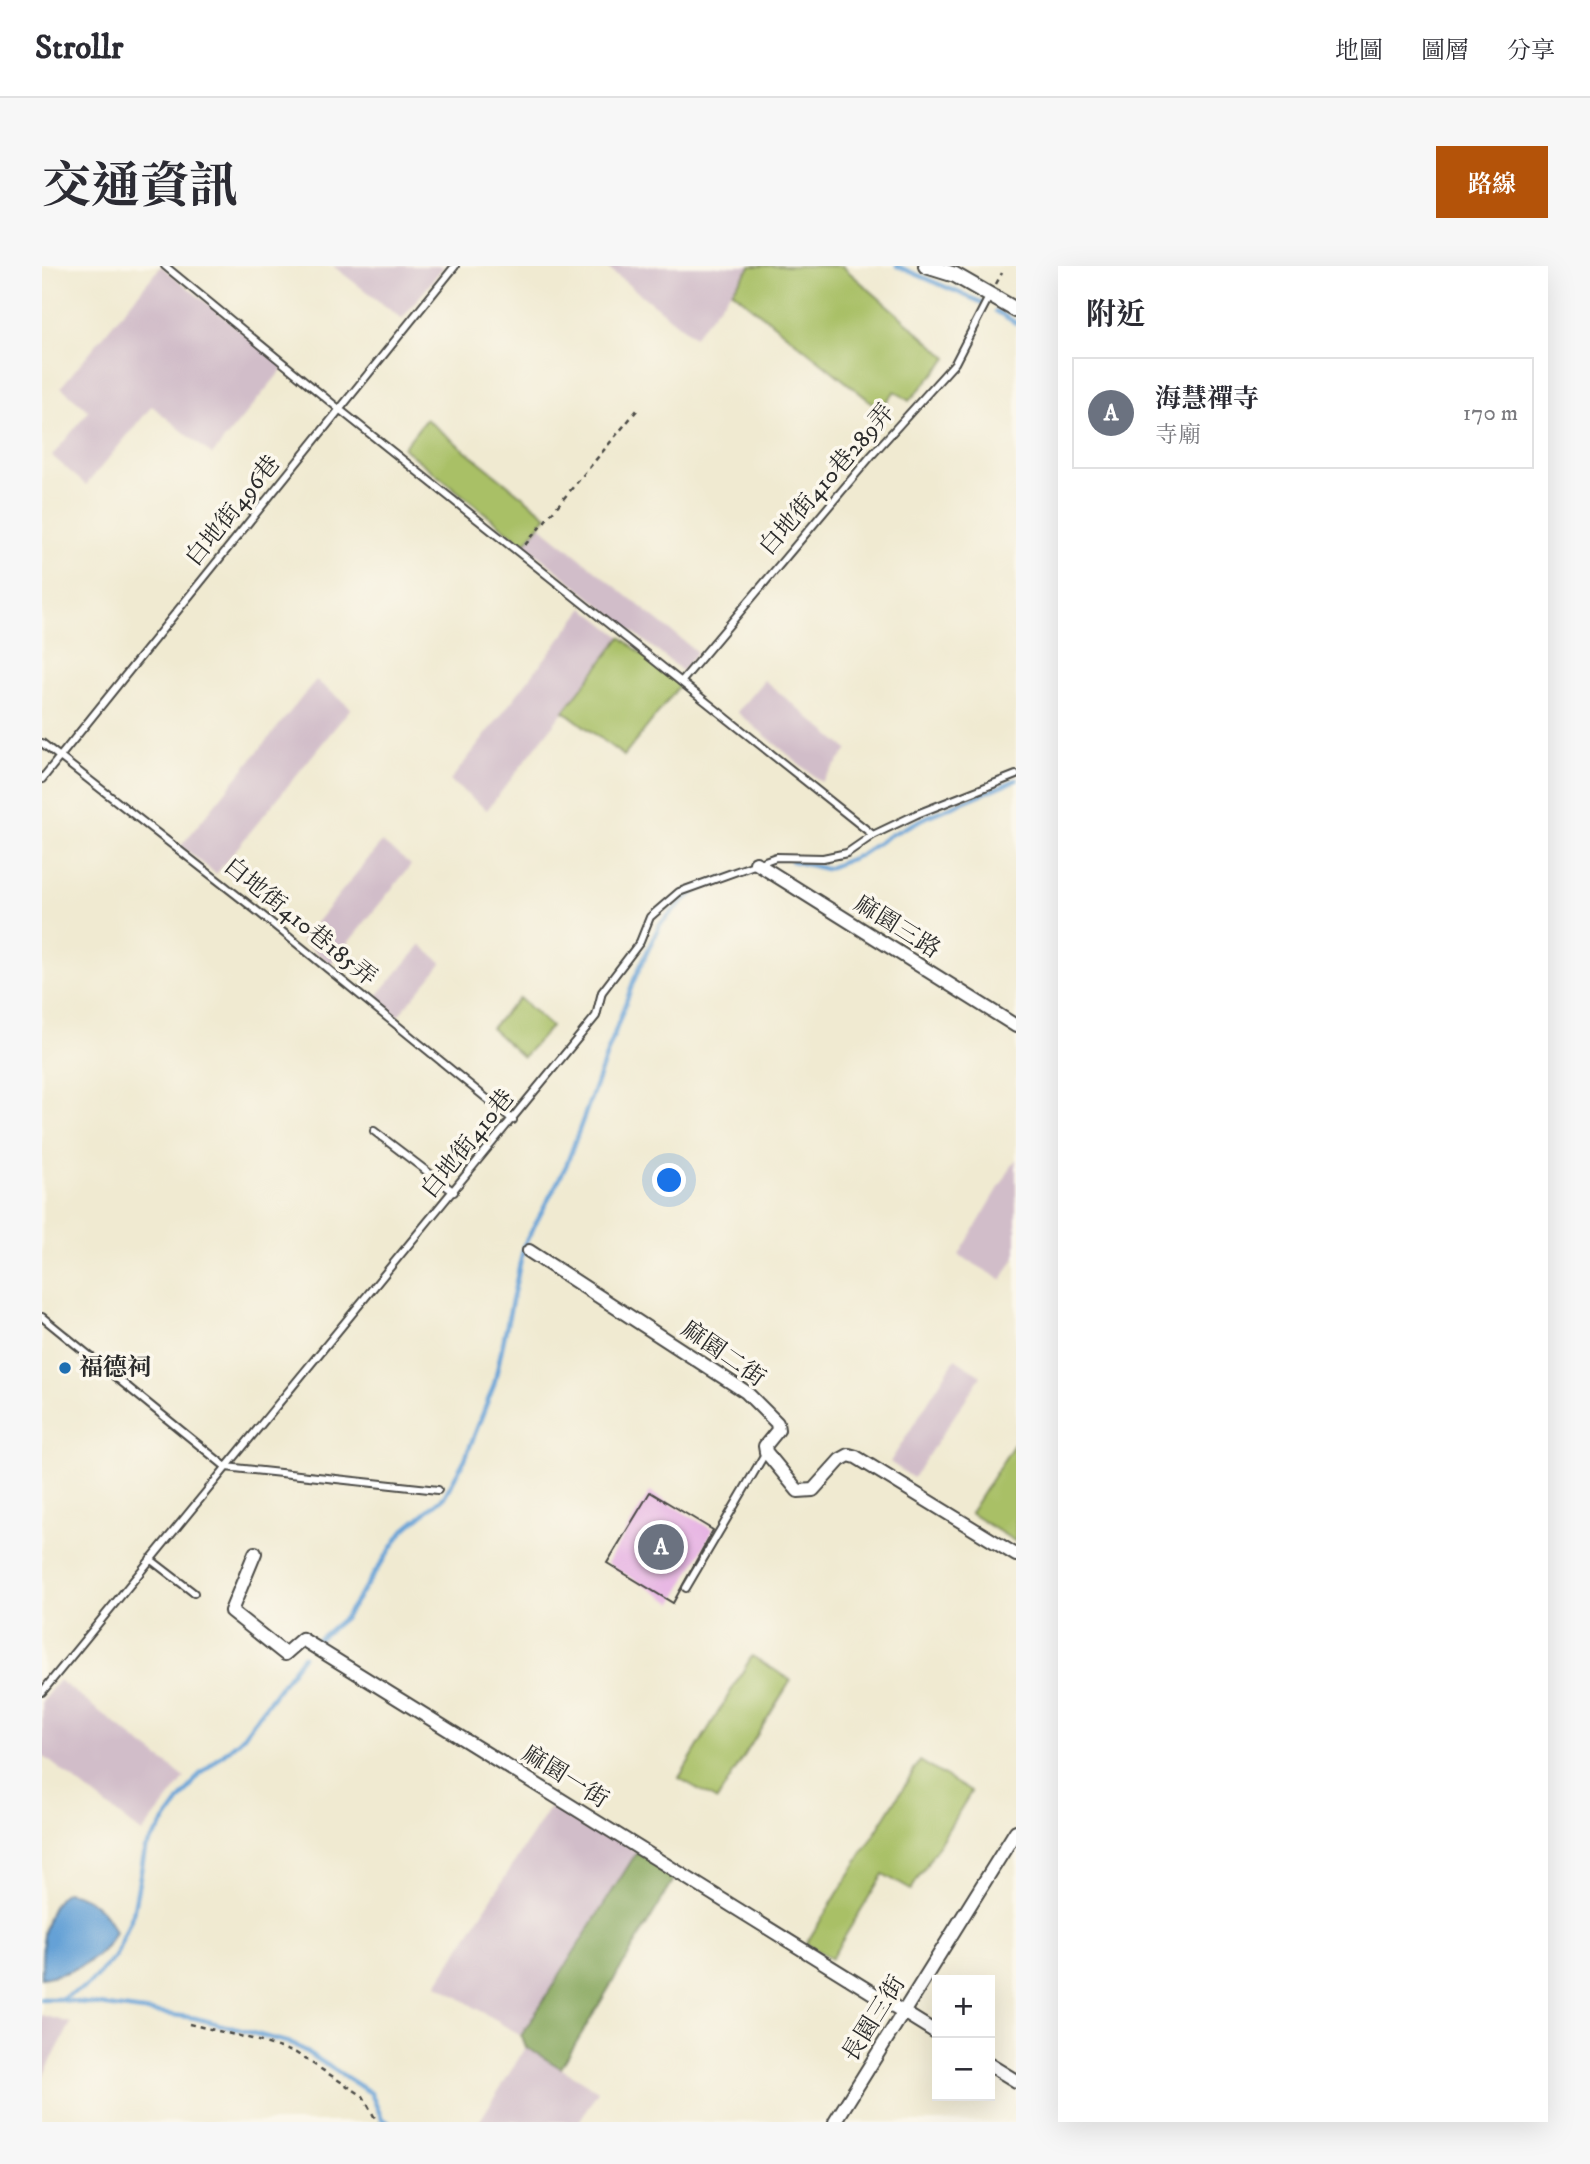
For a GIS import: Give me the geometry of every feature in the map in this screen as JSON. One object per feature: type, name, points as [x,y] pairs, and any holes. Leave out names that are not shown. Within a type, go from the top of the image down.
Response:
[{"type":"street","points":[[926,266],[956,275],[1016,310]]},
{"type":"street","name":"麻園三路","points":[[756,863],[1016,1026]]},
{"type":"street","name":"麻園二街","points":[[529,1251],[746,1392],[777,1423],[778,1430],[765,1447],[766,1452]]},
{"type":"street","points":[[766,1452],[798,1491],[808,1492],[813,1490],[840,1460],[849,1455],[856,1457],[1016,1555]]},
{"type":"street","name":"麻園一街","points":[[255,1553],[231,1611],[285,1654],[302,1639],[932,2030]]},
{"type":"street","name":"長園三街","points":[[835,2122],[1016,1831]]},
{"type":"street","points":[[995,2068],[1016,2081]]},
{"type":"lane","points":[[165,266],[339,409],[873,835]]},
{"type":"lane","name":"白地街496巷","points":[[42,779],[455,266]]},
{"type":"lane","name":"白地街410巷289弄","points":[[681,682],[870,456],[956,363],[990,295]]},
{"type":"lane","name":"白地街410巷185弄","points":[[42,743],[257,911],[513,1119]]},
{"type":"lane","name":"白地街410巷","points":[[42,1692],[596,1016],[602,992],[640,942],[657,908],[678,892],[756,863],[790,855],[822,858],[847,853],[873,835],[917,814],[1016,775]]},
{"type":"lane","points":[[373,1131],[454,1192]]},
{"type":"lane","points":[[42,1317],[226,1467],[438,1490]]},
{"type":"lane","points":[[686,1588],[766,1452]]},
{"type":"lane","points":[[150,1559],[194,1593]]},
{"type":"path","points":[[519,553],[638,409]]},
{"type":"path","points":[[189,2024],[296,2053],[363,2096],[377,2122]]},
{"type":"shaded area","points":[[161,266],[285,366],[212,455],[152,406],[86,485],[52,456],[89,411],[61,387]]},
{"type":"shaded area","points":[[333,266],[444,266],[402,319]]},
{"type":"shaded area","points":[[605,266],[751,266],[694,337]]},
{"type":"shaded area","points":[[539,525],[697,652],[682,671],[524,544]]},
{"type":"shaded area","points":[[584,608],[621,637],[487,810],[450,781]]},
{"type":"shaded area","points":[[316,680],[351,708],[216,874],[181,846]]},
{"type":"shaded area","points":[[764,680],[848,750],[821,782],[737,712]]},
{"type":"shaded area","points":[[382,842],[411,865],[331,964],[301,941]]},
{"type":"shaded area","points":[[421,945],[442,963],[398,1016],[375,998]]},
{"type":"shaded area","points":[[1016,1159],[1016,1256],[1002,1280],[959,1255]]},
{"type":"shaded area","points":[[955,1359],[981,1376],[913,1478],[890,1462]]},
{"type":"shaded area","points":[[59,1680],[185,1778],[142,1833],[42,1755],[42,1701]]},
{"type":"shaded area","points":[[554,1800],[637,1852],[521,2036],[437,1984]]},
{"type":"shaded area","points":[[42,2015],[71,2023],[42,2078]]},
{"type":"shaded area","points":[[526,2047],[598,2091],[579,2122],[479,2122]]},
{"type":"green space","points":[[751,266],[842,266],[948,358],[909,401],[895,391],[880,409],[732,291]]},
{"type":"green space","points":[[426,419],[547,516],[524,544],[403,448]]},
{"type":"green space","points":[[621,637],[680,685],[624,756],[564,711]]},
{"type":"green space","points":[[519,998],[551,1027],[523,1057],[491,1028]]},
{"type":"green space","points":[[1016,1441],[1016,1542],[970,1513]]},
{"type":"green space","points":[[752,1656],[791,1680],[717,1800],[679,1778]]},
{"type":"green space","points":[[920,1761],[971,1792],[911,1890],[883,1874],[831,1959],[806,1944]]},
{"type":"green space","points":[[637,1852],[676,1876],[561,2068],[526,2047],[521,2036]]},
{"type":"water","points":[[66,1892],[82,1896],[96,1905],[115,1932],[102,1951],[85,1964],[42,1978],[43,1941],[48,1918],[58,1899]]},
{"type":"building","points":[[650,1492],[713,1530],[673,1603],[607,1563]]},
{"type":"waterway","points":[[897,266],[985,304]]},
{"type":"waterway","points":[[996,311],[1016,323]]},
{"type":"waterway","points":[[792,861],[826,869],[860,855],[890,835],[931,815],[1016,780]]},
{"type":"waterway","points":[[719,880],[749,872]]},
{"type":"waterway","points":[[313,1644],[345,1617],[403,1531],[444,1497],[465,1459],[494,1385],[524,1245],[566,1166],[634,980],[660,924],[684,900],[707,884]]},
{"type":"waterway","points":[[42,1999],[60,1999],[86,1987],[115,1957],[133,1914],[145,1849],[198,1776],[241,1739],[303,1656]]},
{"type":"waterway","points":[[62,2000],[195,2018],[294,2044],[371,2093],[382,2119],[388,2122]]},
{"type":"place","name":"福德祠","points":[[65,1368]]},
{"type":"place","name":"海慧禪寺","points":[[661,1547]]}]
